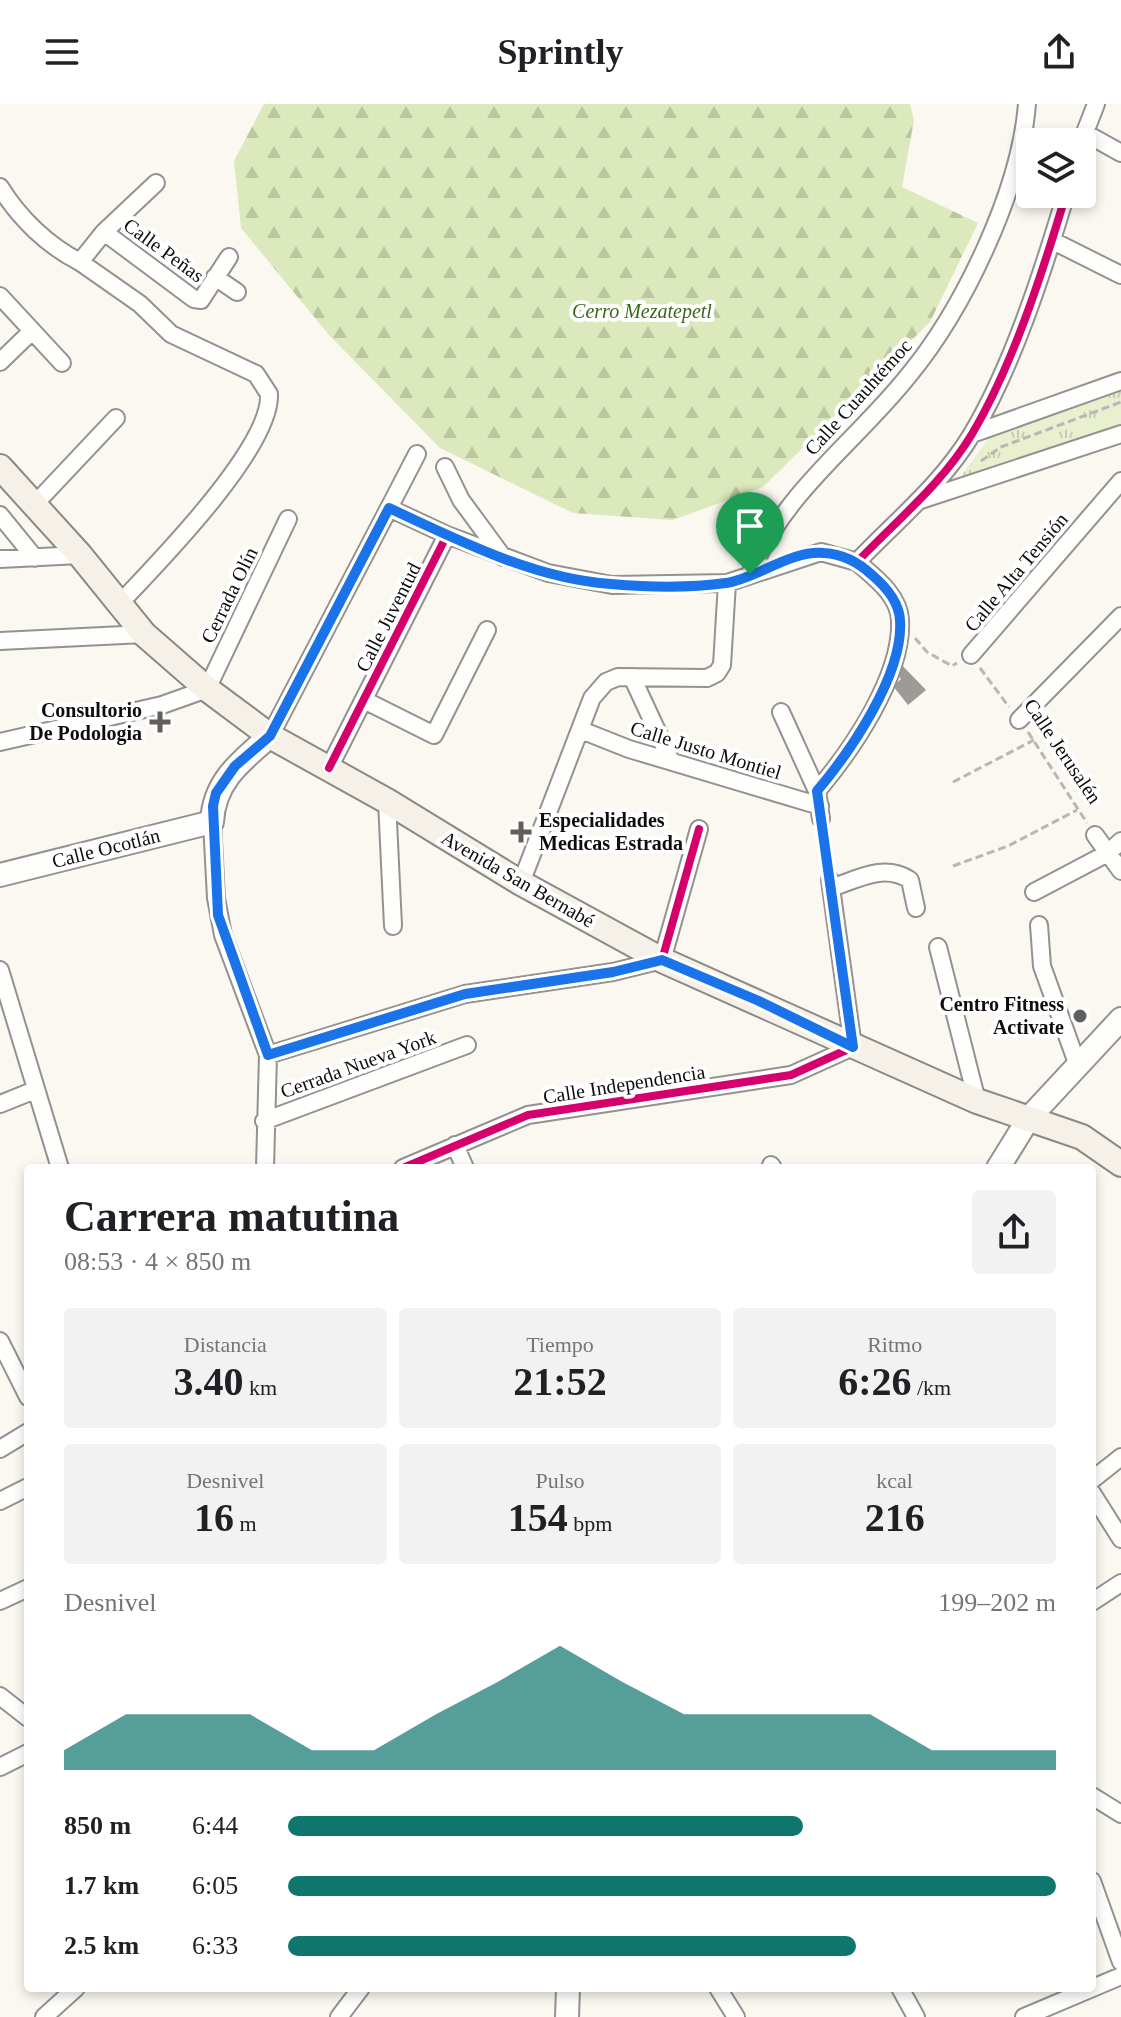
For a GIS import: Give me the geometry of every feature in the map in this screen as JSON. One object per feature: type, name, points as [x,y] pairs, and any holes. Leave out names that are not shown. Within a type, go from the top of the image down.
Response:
[{"type":"main road","name":"Avenida San Bernabé","points":[[0,467],[80,555],[144,634],[207,689],[270,736],[387,801],[521,883],[662,960],[977,1101],[1082,1137],[1121,1164]]},
{"type":"street","name":"Calle Cuauhtémoc","points":[[750,574],[760,550],[793,499],[908,376],[945,324],[997,220],[1015,173],[1027,104]]},
{"type":"street","points":[[1087,128],[1096,104]]},
{"type":"street","points":[[1096,142],[1121,153]]},
{"type":"street","points":[[104,232],[156,183]]},
{"type":"street","points":[[0,187],[50,243],[140,304],[171,334],[262,379],[270,402],[258,431],[204,512],[120,603]]},
{"type":"street","points":[[857,562],[921,500],[972,434],[1013,346],[1053,241],[1062,208]]},
{"type":"street","name":"Calle Peñas","points":[[80,262],[104,232],[194,299],[206,295],[229,257]]},
{"type":"street","points":[[1053,241],[1121,275]]},
{"type":"street","points":[[215,277],[237,292]]},
{"type":"street","points":[[0,296],[62,363]]},
{"type":"street","points":[[0,362],[32,331]]},
{"type":"street","points":[[972,434],[1121,381]]},
{"type":"street","points":[[34,505],[116,418]]},
{"type":"street","points":[[921,500],[1121,434]]},
{"type":"street","points":[[265,1164],[268,1055],[223,935],[216,898],[212,822],[216,793],[224,781],[270,736],[417,454]]},
{"type":"street","points":[[445,467],[461,500],[503,557]]},
{"type":"street","name":"Calle Alta Tensión","points":[[971,655],[1121,481]]},
{"type":"street","points":[[389,508],[503,557],[577,580],[612,585],[727,583],[821,552],[857,562],[892,597],[900,620],[892,665],[861,734],[819,805]]},
{"type":"street","points":[[0,515],[35,558]]},
{"type":"street","name":"Cerrada Olín","points":[[207,689],[288,519]]},
{"type":"street","name":"Calle Juventud","points":[[329,768],[447,535]]},
{"type":"street","points":[[0,559],[80,555]]},
{"type":"street","points":[[521,883],[592,698],[606,682],[618,677],[707,678],[717,673],[722,665],[727,583]]},
{"type":"street","points":[[1019,720],[1121,616]]},
{"type":"street","points":[[364,700],[434,735],[487,630]]},
{"type":"street","points":[[0,641],[144,634]]},
{"type":"street","points":[[632,677],[671,761]]},
{"type":"street","points":[[0,742],[162,705],[207,689]]},
{"type":"street","points":[[781,712],[819,805]]},
{"type":"street","name":"Calle Justo Montiel","points":[[581,730],[671,761],[819,805]]},
{"type":"street","points":[[387,801],[393,926]]},
{"type":"street","name":"Calle Ocotlán","points":[[0,875],[212,822]]},
{"type":"street","points":[[268,1055],[465,994],[613,972],[662,960],[699,829]]},
{"type":"street","name":"Calle Jerusalén","points":[[1095,835],[1121,871]]},
{"type":"street","points":[[1034,892],[1108,853],[1121,841]]},
{"type":"street","points":[[853,1047],[831,884],[881,871],[898,872],[910,880],[916,908]]},
{"type":"street","points":[[1039,925],[1042,966],[1077,1063]]},
{"type":"street","points":[[938,947],[977,1101]]},
{"type":"street","points":[[0,970],[7,1012],[59,1164]]},
{"type":"street","points":[[1000,1164],[1029,1118],[1121,1019]]},
{"type":"street","name":"Cerrada Nueva York","points":[[264,1121],[467,1045]]},
{"type":"street","name":"Calle Independencia","points":[[412,1164],[528,1115],[791,1075],[853,1047]]},
{"type":"street","points":[[0,1104],[35,1090]]},
{"type":"street","points":[[455,1145],[463,1164]]},
{"type":"street","points":[[0,1341],[24,1389]]},
{"type":"street","points":[[0,1449],[24,1434]]},
{"type":"street","points":[[1096,1477],[1121,1457]]},
{"type":"street","points":[[0,1501],[24,1489]]},
{"type":"street","points":[[1096,1499],[1121,1539]]},
{"type":"street","points":[[1096,1599],[1121,1583]]},
{"type":"street","points":[[0,1601],[24,1590]]},
{"type":"street","points":[[0,1696],[24,1715]]},
{"type":"street","points":[[0,1767],[24,1755]]},
{"type":"street","points":[[1096,1798],[1121,1814]]},
{"type":"street","points":[[1096,1892],[1121,1962]]},
{"type":"street","points":[[1096,1987],[1121,1976]]},
{"type":"street","points":[[44,2017],[72,1992]]},
{"type":"street","points":[[339,2017],[358,1992]]},
{"type":"street","points":[[567,2017],[568,1992]]},
{"type":"street","points":[[720,1992],[736,2017]]},
{"type":"street","points":[[902,1992],[916,2017]]},
{"type":"street","points":[[1024,2017],[1083,1992]]},
{"type":"path","points":[[976,468],[1001,447],[1121,402]]},
{"type":"path","points":[[953,782],[1034,740]]},
{"type":"path","points":[[819,805],[831,884]]},
{"type":"path","points":[[953,866],[1008,846],[1078,810]]},
{"type":"green space","name":"Cerro Mezatepetl","points":[[264,104],[910,104],[914,120],[902,187],[978,223],[930,322],[763,487],[673,520],[573,513],[440,448],[329,335],[241,228],[234,161]]},
{"type":"green space","points":[[1121,389],[1121,429],[948,494],[989,438]]},
{"type":"building","points":[[896,659],[926,690],[908,705],[893,686],[901,679],[892,668]]},
{"type":"cycle path","points":[[329,768],[447,535],[548,573],[612,585],[727,583],[821,552],[857,562],[933,485],[972,434],[1014,348],[1062,208]]},
{"type":"cycle path","points":[[268,1055],[465,994],[613,972],[662,960],[699,829]]},
{"type":"cycle path","points":[[412,1164],[528,1115],[791,1075],[853,1047],[830,880]]},
{"type":"place","name":"Consultorio De Podologia","points":[[160,722]]},
{"type":"place","name":"Especialidades Medicas Estrada","points":[[521,832]]},
{"type":"place","name":"Centro Fitness Activate","points":[[1080,1016]]},
{"type":"route","points":[[389,508],[503,557],[577,580],[612,585],[727,583],[750,574],[808,554],[834,554],[857,562],[879,581],[892,597],[900,620],[892,665],[861,734],[817,791],[853,1047],[759,1001],[662,960],[613,972],[465,994],[268,1055],[218,915],[213,806],[216,793],[235,766],[270,736],[389,508]]}]
